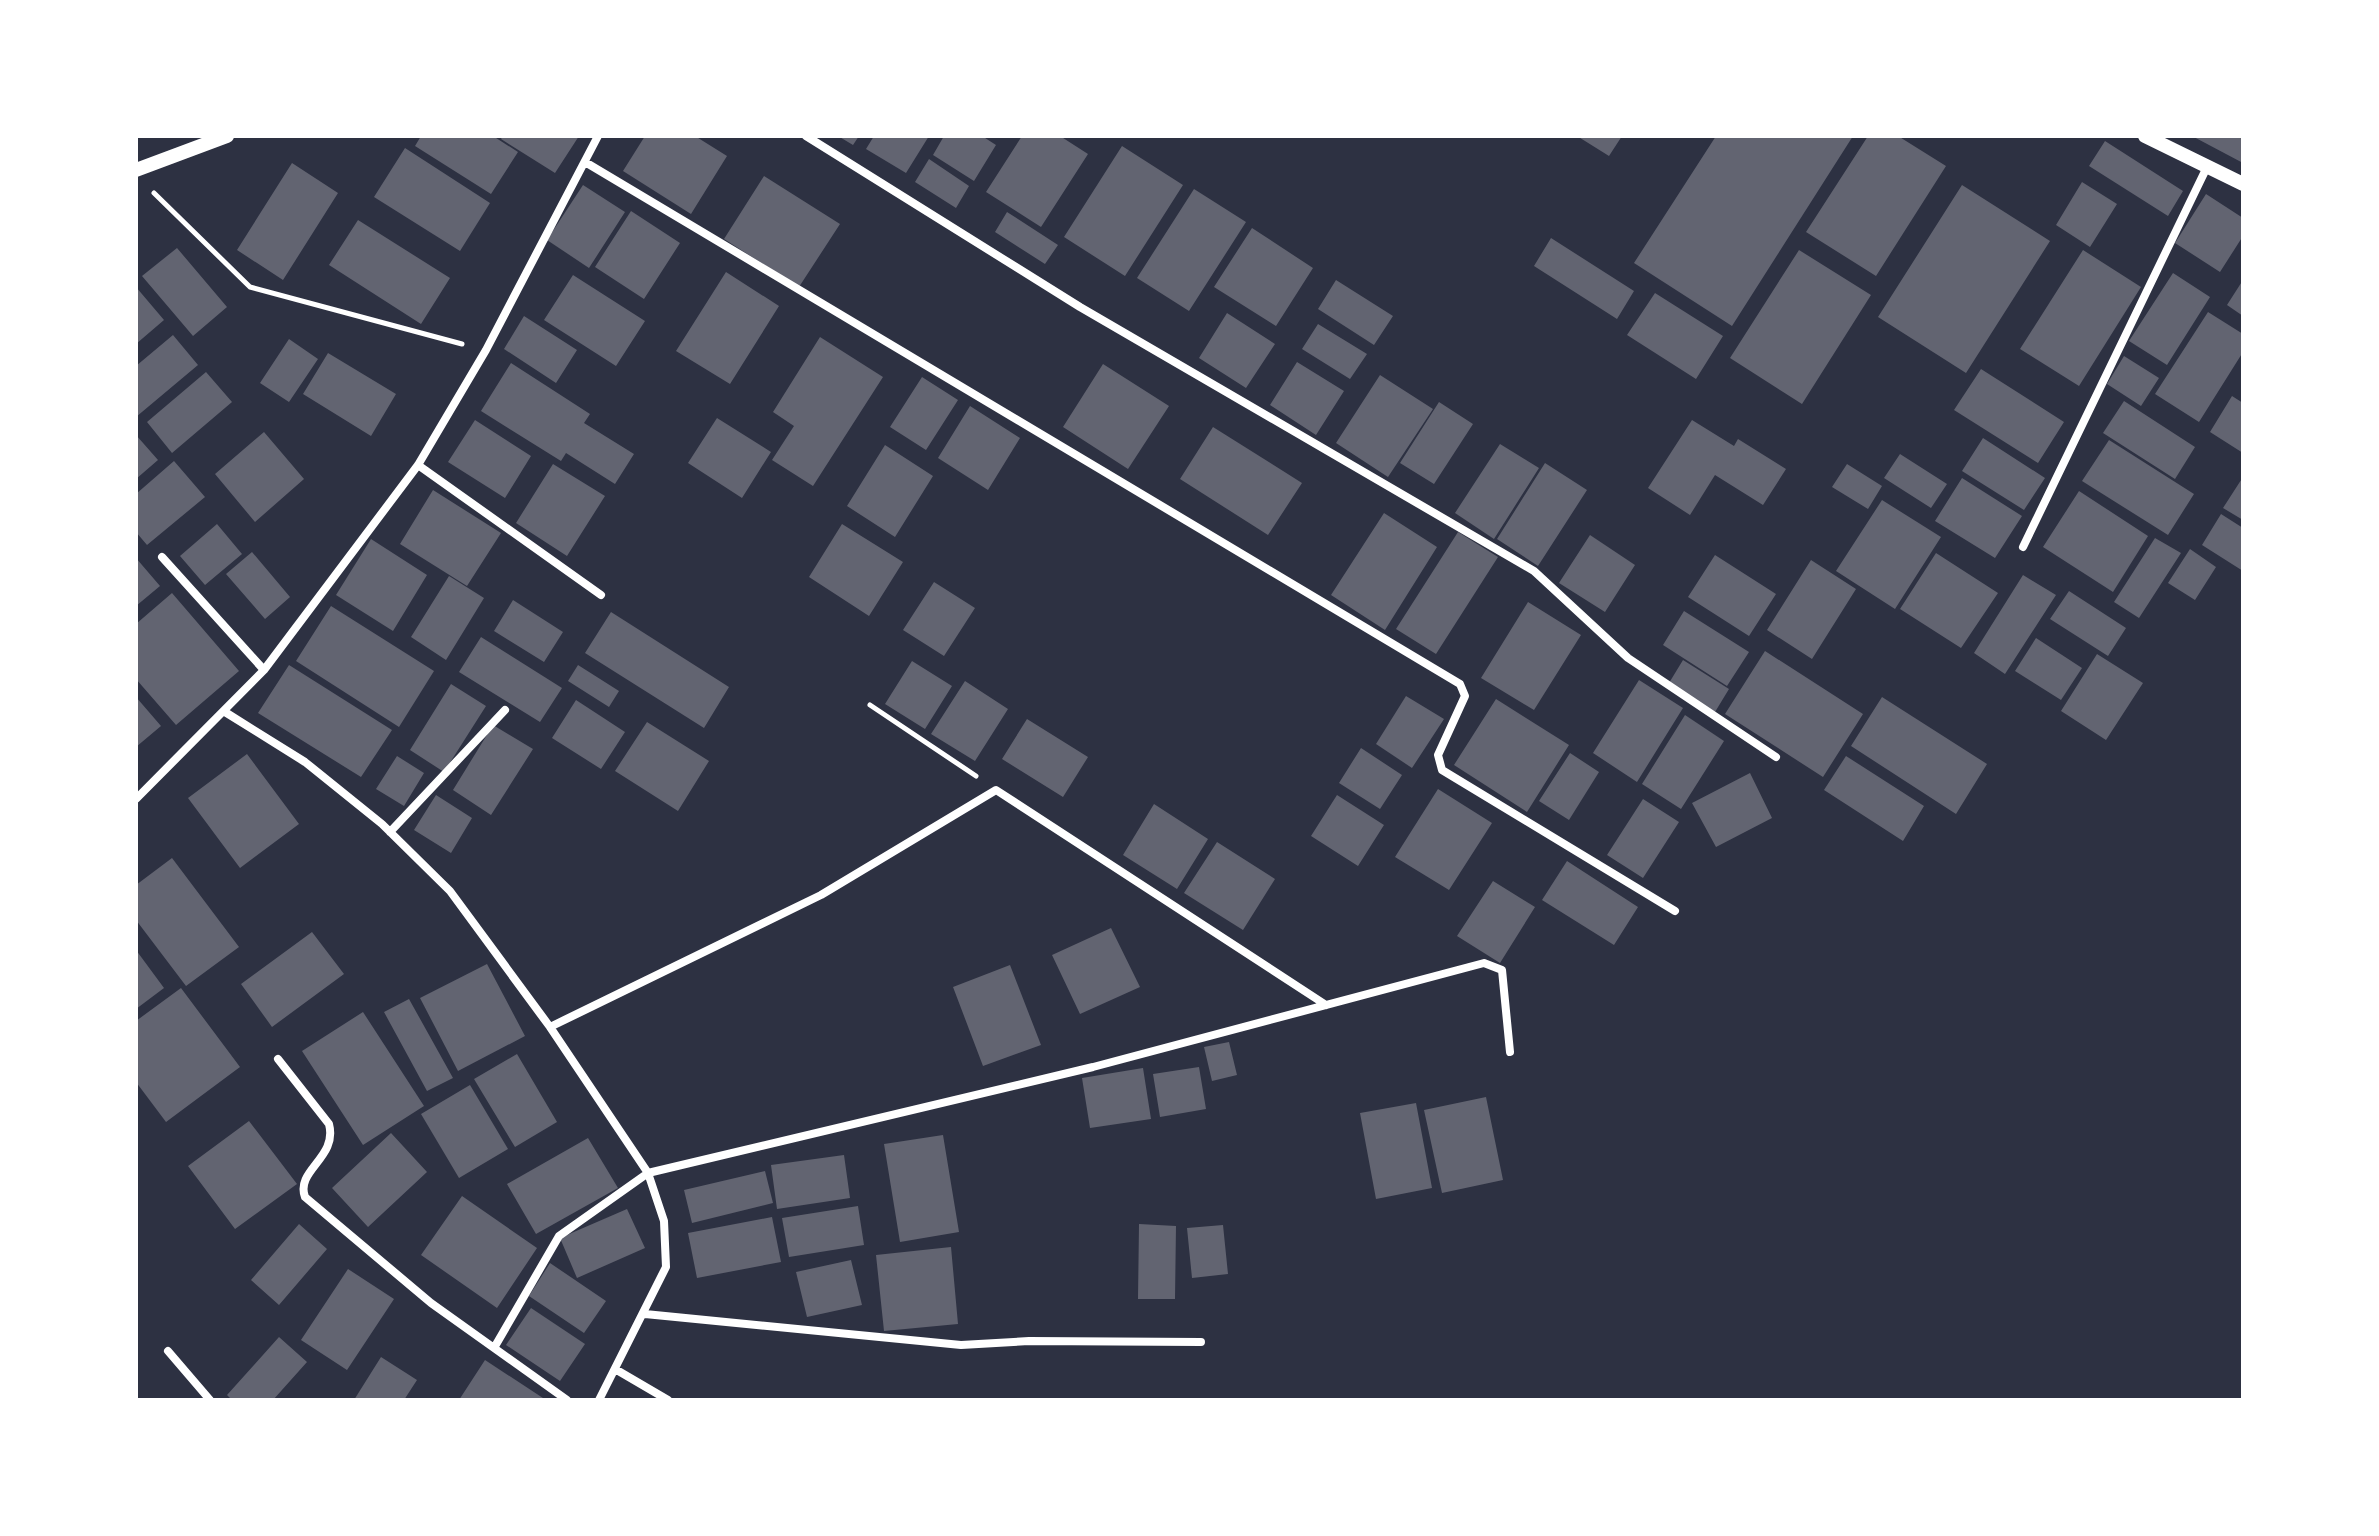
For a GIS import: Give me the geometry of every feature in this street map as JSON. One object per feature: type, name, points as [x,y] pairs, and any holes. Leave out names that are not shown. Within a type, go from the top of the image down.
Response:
[{"type":"street","points":[[136,170],[227,136]]},
{"type":"street","points":[[136,799],[264,670],[418,465],[486,350],[598,136]]},
{"type":"street","points":[[806,136],[1080,307],[1534,571],[1628,658],[1776,757]]},
{"type":"street","points":[[2145,136],[2243,184]]},
{"type":"street","points":[[585,162],[1460,684],[1465,696],[1438,755],[1442,770],[1675,911]]},
{"type":"street","points":[[2023,547],[2207,167]]},
{"type":"street","points":[[418,465],[601,595]]},
{"type":"street","points":[[162,557],[264,670]]},
{"type":"street","points":[[390,832],[505,710]]},
{"type":"street","points":[[225,712],[305,762],[390,832],[450,891],[550,1027],[648,1173],[664,1221],[666,1267],[599,1400]]},
{"type":"street","points":[[550,1027],[821,895],[996,790],[1326,1005]]},
{"type":"street","points":[[494,1348],[559,1236],[648,1173],[1078,1071],[1493,963],[1502,970],[1510,1052]]},
{"type":"street","points":[[278,1059],[329,1124],[332,1136],[332,1144],[305,1180],[305,1197],[431,1303],[567,1400]]},
{"type":"street","points":[[645,1314],[961,1345],[1029,1341],[1201,1342]]},
{"type":"street","points":[[168,1351],[210,1400]]},
{"type":"street","points":[[615,1369],[668,1400]]},
{"type":"path","points":[[146,185],[250,287],[486,350]]},
{"type":"path","points":[[870,705],[996,790]]},
{"type":"building","points":[[421,136],[493,136],[518,152],[491,194],[415,146]]},
{"type":"building","points":[[503,136],[579,136],[555,173],[501,139]]},
{"type":"building","points":[[645,136],[695,136],[727,156],[691,214],[623,171]]},
{"type":"building","points":[[838,136],[859,136],[853,145]]},
{"type":"building","points":[[874,136],[929,136],[906,173],[866,149]]},
{"type":"building","points":[[944,136],[982,136],[996,145],[974,181],[933,155]]},
{"type":"building","points":[[1022,136],[1060,136],[1088,154],[1041,227],[986,192]]},
{"type":"building","points":[[1577,136],[1622,136],[1609,156]]},
{"type":"building","points":[[1716,136],[1853,136],[1732,326],[1634,263]]},
{"type":"building","points":[[1868,136],[1898,136],[1946,166],[1876,276],[1806,232]]},
{"type":"building","points":[[2192,136],[2243,136],[2243,163]]},
{"type":"building","points":[[2105,141],[2183,191],[2168,216],[2089,166]]},
{"type":"building","points":[[1122,146],[1183,185],[1125,276],[1064,237]]},
{"type":"building","points":[[405,148],[490,203],[460,251],[374,197]]},
{"type":"building","points":[[929,159],[969,186],[956,208],[915,182]]},
{"type":"building","points":[[292,163],[338,193],[283,280],[237,250]]},
{"type":"building","points":[[764,176],[840,224],[799,287],[724,239]]},
{"type":"building","points":[[2082,182],[2117,204],[2090,247],[2056,225]]},
{"type":"building","points":[[583,185],[625,212],[589,268],[547,240]]},
{"type":"building","points":[[1962,185],[2050,241],[1966,373],[1878,317]]},
{"type":"building","points":[[1194,189],[1246,222],[1189,311],[1137,278]]},
{"type":"building","points":[[2206,194],[2243,218],[2243,236],[2220,272],[2175,243]]},
{"type":"building","points":[[631,211],[680,243],[644,299],[595,267]]},
{"type":"building","points":[[1007,212],[1058,245],[1045,264],[995,232]]},
{"type":"building","points":[[358,220],[450,278],[421,324],[329,265]]},
{"type":"building","points":[[1252,228],[1313,268],[1276,326],[1214,287]]},
{"type":"building","points":[[1551,238],[1634,291],[1617,319],[1534,266]]},
{"type":"building","points":[[177,248],[227,307],[193,336],[142,276]]},
{"type":"building","points":[[1799,250],[1871,295],[1802,404],[1730,358]]},
{"type":"building","points":[[2083,250],[2141,287],[2079,386],[2020,349]]},
{"type":"building","points":[[726,272],[779,306],[730,384],[676,351]]},
{"type":"building","points":[[2173,273],[2210,297],[2167,365],[2129,341]]},
{"type":"building","points":[[573,275],[645,321],[616,366],[544,320]]},
{"type":"building","points":[[1336,280],[1393,316],[1374,345],[1318,309]]},
{"type":"building","points":[[2243,280],[2243,316],[2227,305]]},
{"type":"building","points":[[136,287],[164,320],[136,344]]},
{"type":"building","points":[[1655,293],[1723,336],[1696,379],[1627,335]]},
{"type":"building","points":[[2208,312],[2243,334],[2243,352],[2199,422],[2155,394]]},
{"type":"building","points":[[1227,313],[1275,344],[1246,388],[1199,358]]},
{"type":"building","points":[[524,316],[577,350],[556,383],[504,349]]},
{"type":"building","points":[[1318,324],[1367,354],[1350,379],[1302,349]]},
{"type":"building","points":[[173,335],[198,365],[136,417],[136,366]]},
{"type":"building","points":[[820,337],[883,377],[813,486],[772,460],[794,426],[773,412]]},
{"type":"building","points":[[289,339],[318,359],[289,402],[260,383]]},
{"type":"building","points":[[328,353],[396,394],[371,436],[303,394]]},
{"type":"building","points":[[2124,356],[2159,378],[2141,406],[2107,384]]},
{"type":"building","points":[[1297,362],[1344,391],[1316,435],[1270,405]]},
{"type":"building","points":[[511,363],[590,414],[584,423],[634,454],[615,484],[566,453],[561,461],[481,411]]},
{"type":"building","points":[[1103,364],[1169,406],[1128,469],[1063,427]]},
{"type":"building","points":[[1981,369],[2064,422],[2038,463],[1954,410]]},
{"type":"building","points":[[206,372],[232,402],[172,453],[147,422]]},
{"type":"building","points":[[1380,375],[1433,409],[1388,477],[1336,443]]},
{"type":"building","points":[[922,377],[958,400],[926,450],[890,427]]},
{"type":"building","points":[[2232,396],[2243,403],[2243,453],[2210,432]]},
{"type":"building","points":[[2124,401],[2195,447],[2175,479],[2103,433]]},
{"type":"building","points":[[1439,402],[1473,424],[1434,484],[1400,463]]},
{"type":"building","points":[[970,406],[1020,438],[988,490],[938,458]]},
{"type":"building","points":[[717,418],[771,452],[742,498],[688,463]]},
{"type":"building","points":[[475,420],[531,456],[505,498],[448,462]]},
{"type":"building","points":[[1692,420],[1734,446],[1738,439],[1786,469],[1763,505],[1715,475],[1690,515],[1648,488]]},
{"type":"building","points":[[1213,427],[1302,483],[1268,535],[1180,479]]},
{"type":"building","points":[[264,432],[304,479],[255,522],[215,474]]},
{"type":"building","points":[[136,435],[158,460],[136,479]]},
{"type":"building","points":[[1983,438],[2045,478],[2024,510],[1962,471]]},
{"type":"building","points":[[2109,440],[2194,494],[2168,535],[2082,481]]},
{"type":"building","points":[[1500,444],[1539,468],[1494,539],[1455,513]]},
{"type":"building","points":[[885,445],[933,476],[895,537],[847,506]]},
{"type":"building","points":[[1900,454],[1947,484],[1931,508],[1884,478]]},
{"type":"building","points":[[174,461],[205,497],[147,545],[136,532],[136,494]]},
{"type":"building","points":[[1545,463],[1587,490],[1538,566],[1497,539]]},
{"type":"building","points":[[553,464],[605,496],[567,556],[516,523]]},
{"type":"building","points":[[1847,464],[1882,486],[1868,509],[1832,487]]},
{"type":"building","points":[[2243,477],[2243,520],[2223,508]]},
{"type":"building","points":[[1962,478],[2022,516],[1995,558],[1935,521]]},
{"type":"building","points":[[433,490],[501,533],[467,586],[400,544]]},
{"type":"building","points":[[2079,491],[2148,536],[2113,592],[2043,547]]},
{"type":"building","points":[[1882,500],[1941,537],[1895,609],[1836,571]]},
{"type":"building","points":[[1384,513],[1437,547],[1385,630],[1331,595]]},
{"type":"building","points":[[2221,514],[2243,528],[2243,571],[2202,545]]},
{"type":"building","points":[[217,524],[242,554],[205,585],[180,556]]},
{"type":"building","points":[[842,524],[903,562],[869,616],[809,577]]},
{"type":"building","points":[[1458,532],[1498,557],[1436,654],[1396,629]]},
{"type":"building","points":[[1590,535],[1635,565],[1605,612],[1559,583]]},
{"type":"building","points":[[2155,538],[2181,553],[2139,618],[2114,602]]},
{"type":"building","points":[[371,539],[427,575],[393,631],[336,595]]},
{"type":"building","points":[[2190,549],[2216,567],[2195,600],[2168,583]]},
{"type":"building","points":[[252,552],[290,597],[265,619],[226,574]]},
{"type":"building","points":[[1936,553],[1998,593],[1961,648],[1900,609]]},
{"type":"building","points":[[1715,555],[1776,594],[1749,636],[1688,597]]},
{"type":"building","points":[[136,558],[160,586],[136,606]]},
{"type":"building","points":[[1811,560],[1856,589],[1812,659],[1767,630]]},
{"type":"building","points":[[2023,575],[2056,595],[2005,674],[1974,653]]},
{"type":"building","points":[[449,576],[484,598],[446,660],[411,637]]},
{"type":"building","points":[[934,582],[975,608],[944,656],[903,630]]},
{"type":"building","points":[[2069,591],[2126,628],[2108,656],[2050,619]]},
{"type":"building","points":[[172,593],[239,671],[176,725],[136,679],[136,624]]},
{"type":"building","points":[[513,600],[563,632],[544,662],[494,631]]},
{"type":"building","points":[[1528,602],[1581,635],[1534,710],[1481,678]]},
{"type":"building","points":[[331,606],[434,671],[399,727],[296,661]]},
{"type":"building","points":[[1684,611],[1749,652],[1727,686],[1663,645]]},
{"type":"building","points":[[611,612],[729,687],[704,728],[585,653]]},
{"type":"building","points":[[481,637],[562,688],[540,722],[459,672]]},
{"type":"building","points":[[2036,638],[2082,668],[2061,700],[2015,671]]},
{"type":"building","points":[[1765,651],[1863,714],[1823,777],[1725,714]]},
{"type":"building","points":[[2097,654],[2143,683],[2106,740],[2061,711]]},
{"type":"building","points":[[1683,660],[1729,689],[1715,712],[1669,683]]},
{"type":"building","points":[[912,661],[952,686],[925,729],[885,704]]},
{"type":"building","points":[[289,665],[392,730],[361,777],[258,713]]},
{"type":"building","points":[[578,665],[619,691],[609,707],[568,681]]},
{"type":"building","points":[[1639,680],[1683,708],[1637,782],[1593,753]]},
{"type":"building","points":[[965,681],[1008,709],[975,761],[931,734]]},
{"type":"building","points":[[451,684],[486,706],[444,772],[410,750]]},
{"type":"building","points":[[1406,696],[1444,719],[1412,768],[1376,744]]},
{"type":"building","points":[[136,697],[161,726],[136,747]]},
{"type":"building","points":[[1882,697],[1987,764],[1956,814],[1851,746]]},
{"type":"building","points":[[1496,699],[1569,745],[1527,812],[1454,765]]},
{"type":"building","points":[[576,700],[625,732],[601,769],[552,738]]},
{"type":"building","points":[[1685,715],[1724,741],[1681,809],[1642,784]]},
{"type":"building","points":[[1027,719],[1088,757],[1063,797],[1002,759]]},
{"type":"building","points":[[647,722],[709,761],[678,811],[615,771]]},
{"type":"building","points":[[493,725],[533,749],[491,815],[453,790]]},
{"type":"building","points":[[1361,748],[1402,775],[1380,809],[1339,783]]},
{"type":"building","points":[[1570,753],[1599,772],[1569,820],[1539,801]]},
{"type":"building","points":[[247,754],[299,824],[240,868],[188,798]]},
{"type":"building","points":[[397,756],[424,773],[404,806],[376,789]]},
{"type":"building","points":[[1846,756],[1924,806],[1903,841],[1824,790]]},
{"type":"building","points":[[1750,773],[1772,818],[1716,847],[1692,803]]},
{"type":"building","points":[[1438,789],[1492,823],[1449,890],[1395,857]]},
{"type":"building","points":[[436,795],[472,818],[451,853],[414,830]]},
{"type":"building","points":[[1337,795],[1384,825],[1358,866],[1311,836]]},
{"type":"building","points":[[1643,799],[1679,822],[1643,878],[1607,855]]},
{"type":"building","points":[[1154,804],[1208,839],[1177,889],[1123,855]]},
{"type":"building","points":[[1217,842],[1275,879],[1243,930],[1184,893]]},
{"type":"building","points":[[172,858],[239,947],[186,986],[136,920],[136,885]]},
{"type":"building","points":[[1567,861],[1638,907],[1614,945],[1542,900]]},
{"type":"building","points":[[1493,881],[1535,907],[1500,963],[1457,936]]},
{"type":"building","points":[[1111,928],[1140,987],[1080,1014],[1052,955]]},
{"type":"building","points":[[312,932],[344,974],[272,1027],[241,984]]},
{"type":"building","points":[[136,950],[164,988],[136,1009]]},
{"type":"building","points":[[487,964],[525,1036],[458,1071],[420,998]]},
{"type":"building","points":[[1010,965],[1041,1045],[983,1066],[953,987]]},
{"type":"building","points":[[181,988],[240,1067],[166,1122],[136,1082],[136,1021]]},
{"type":"building","points":[[409,999],[453,1078],[427,1091],[384,1012]]},
{"type":"building","points":[[363,1012],[424,1106],[363,1145],[302,1051]]},
{"type":"building","points":[[1229,1042],[1237,1075],[1212,1081],[1204,1047]]},
{"type":"building","points":[[517,1054],[557,1122],[515,1147],[474,1079]]},
{"type":"building","points":[[1199,1067],[1206,1109],[1160,1117],[1153,1074]]},
{"type":"building","points":[[1143,1068],[1151,1119],[1090,1128],[1082,1078]]},
{"type":"building","points":[[470,1085],[508,1149],[459,1178],[421,1114]]},
{"type":"building","points":[[1486,1097],[1503,1180],[1442,1193],[1424,1110]]},
{"type":"building","points":[[1416,1103],[1432,1188],[1376,1199],[1360,1113]]},
{"type":"building","points":[[249,1121],[297,1184],[235,1229],[188,1166]]},
{"type":"building","points":[[391,1133],[427,1172],[368,1227],[332,1188]]},
{"type":"building","points":[[943,1135],[959,1232],[900,1242],[884,1144]]},
{"type":"building","points":[[588,1138],[618,1188],[536,1234],[507,1184]]},
{"type":"building","points":[[844,1155],[850,1198],[777,1209],[771,1165]]},
{"type":"building","points":[[765,1171],[773,1203],[692,1223],[684,1190]]},
{"type":"building","points":[[462,1196],[537,1248],[497,1308],[421,1255]]},
{"type":"building","points":[[858,1206],[864,1245],[789,1257],[782,1218]]},
{"type":"building","points":[[627,1209],[645,1248],[577,1278],[560,1238]]},
{"type":"building","points":[[772,1217],[781,1262],[697,1278],[688,1233]]},
{"type":"building","points":[[299,1224],[327,1249],[279,1305],[251,1280]]},
{"type":"building","points":[[1139,1224],[1176,1226],[1175,1299],[1138,1299]]},
{"type":"building","points":[[1223,1225],[1228,1274],[1192,1278],[1187,1228]]},
{"type":"building","points":[[951,1247],[958,1324],[884,1331],[876,1255]]},
{"type":"building","points":[[851,1260],[862,1305],[807,1317],[796,1272]]},
{"type":"building","points":[[550,1263],[606,1301],[584,1333],[529,1296]]},
{"type":"building","points":[[348,1269],[394,1299],[347,1370],[301,1340]]},
{"type":"building","points":[[531,1308],[585,1344],[560,1381],[506,1345]]},
{"type":"building","points":[[279,1337],[307,1362],[273,1400],[232,1400],[227,1395]]},
{"type":"building","points":[[381,1357],[417,1380],[404,1400],[354,1400]]},
{"type":"building","points":[[485,1360],[546,1400],[459,1400]]}]
